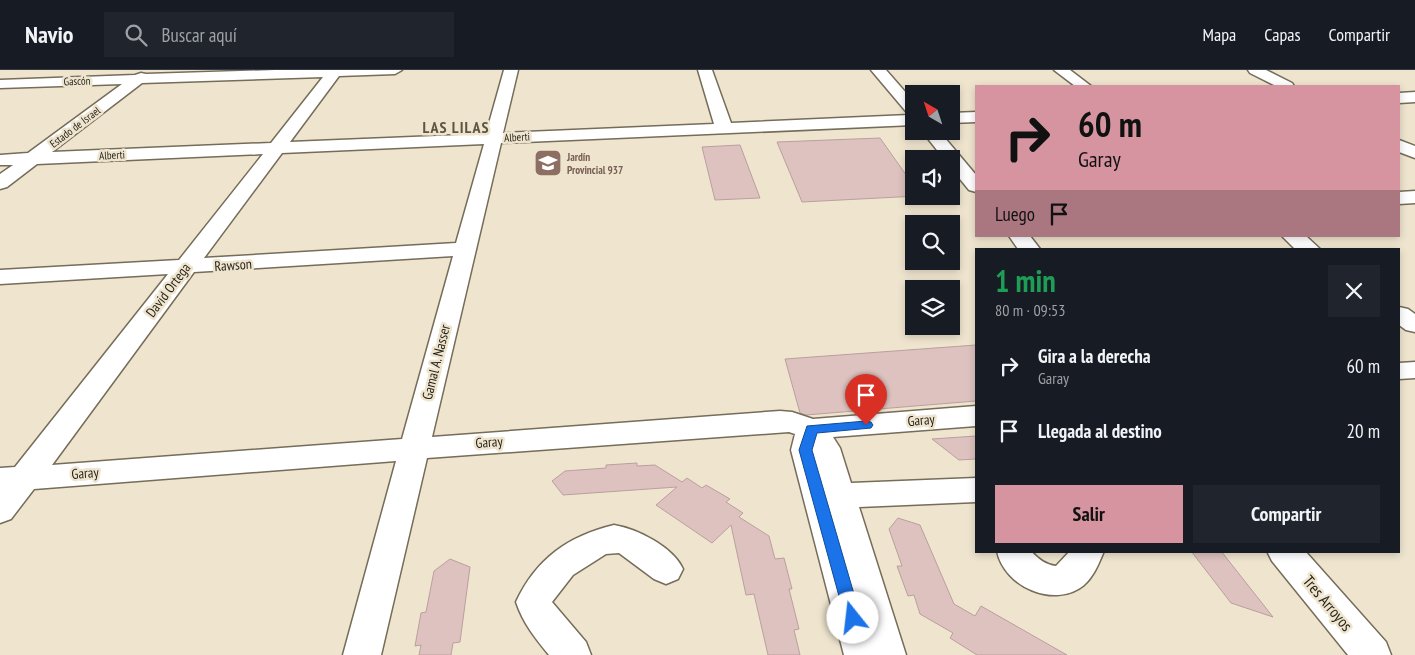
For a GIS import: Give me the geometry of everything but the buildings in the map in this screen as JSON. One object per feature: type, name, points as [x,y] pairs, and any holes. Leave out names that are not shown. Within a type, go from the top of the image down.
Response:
[{"type":"street","name":"Gascón","points":[[0,84],[144,75],[395,70]]},
{"type":"street","name":"Gamal A. Nasser","points":[[362,655],[511,70]]},
{"type":"street","points":[[704,70],[724,128]]},
{"type":"street","points":[[878,70],[905,102]]},
{"type":"street","points":[[1062,70],[1083,85]]},
{"type":"street","points":[[1255,70],[1285,85]]},
{"type":"street","name":"David Ortega","points":[[0,510],[12,479],[185,268],[335,71]]},
{"type":"street","name":"Estado de Israel","points":[[0,183],[144,75]]},
{"type":"street","points":[[1400,98],[1415,97]]},
{"type":"street","points":[[960,118],[975,117]]},
{"type":"street","name":"Alberti","points":[[0,160],[905,120]]},
{"type":"street","points":[[938,140],[975,185]]},
{"type":"street","points":[[1400,146],[1415,153]]},
{"type":"street","points":[[1400,198],[1415,197]]},
{"type":"street","points":[[1019,237],[1028,248]]},
{"type":"street","points":[[1293,237],[1308,248]]},
{"type":"street","name":"Rawson","points":[[0,277],[185,268],[465,249]]},
{"type":"street","points":[[1400,315],[1415,325]]},
{"type":"street","points":[[1400,371],[1415,370]]},
{"type":"street","name":"Garay","points":[[12,479],[780,421],[792,422],[811,429],[975,416]]},
{"type":"street","points":[[811,429],[806,450],[828,492],[887,655]]},
{"type":"street","points":[[828,492],[975,490]]},
{"type":"street","points":[[828,492],[863,655]]},
{"type":"street","points":[[572,655],[538,614],[534,602],[538,592],[561,565],[597,543],[614,539],[628,541],[666,569]]},
{"type":"street","points":[[1014,553],[1015,557],[1023,567],[1037,577],[1052,582],[1067,578],[1078,568],[1086,553]]},
{"type":"street","name":"Tres Arroyos","points":[[1286,553],[1372,655]]},
{"type":"place","name":"Jardín Provincial 937","points":[[548,163]]},
{"type":"district","name":"LAS LILAS","points":[[456,127]]},
{"type":"route","points":[[853,618],[806,450],[811,429],[866,425]]}]
